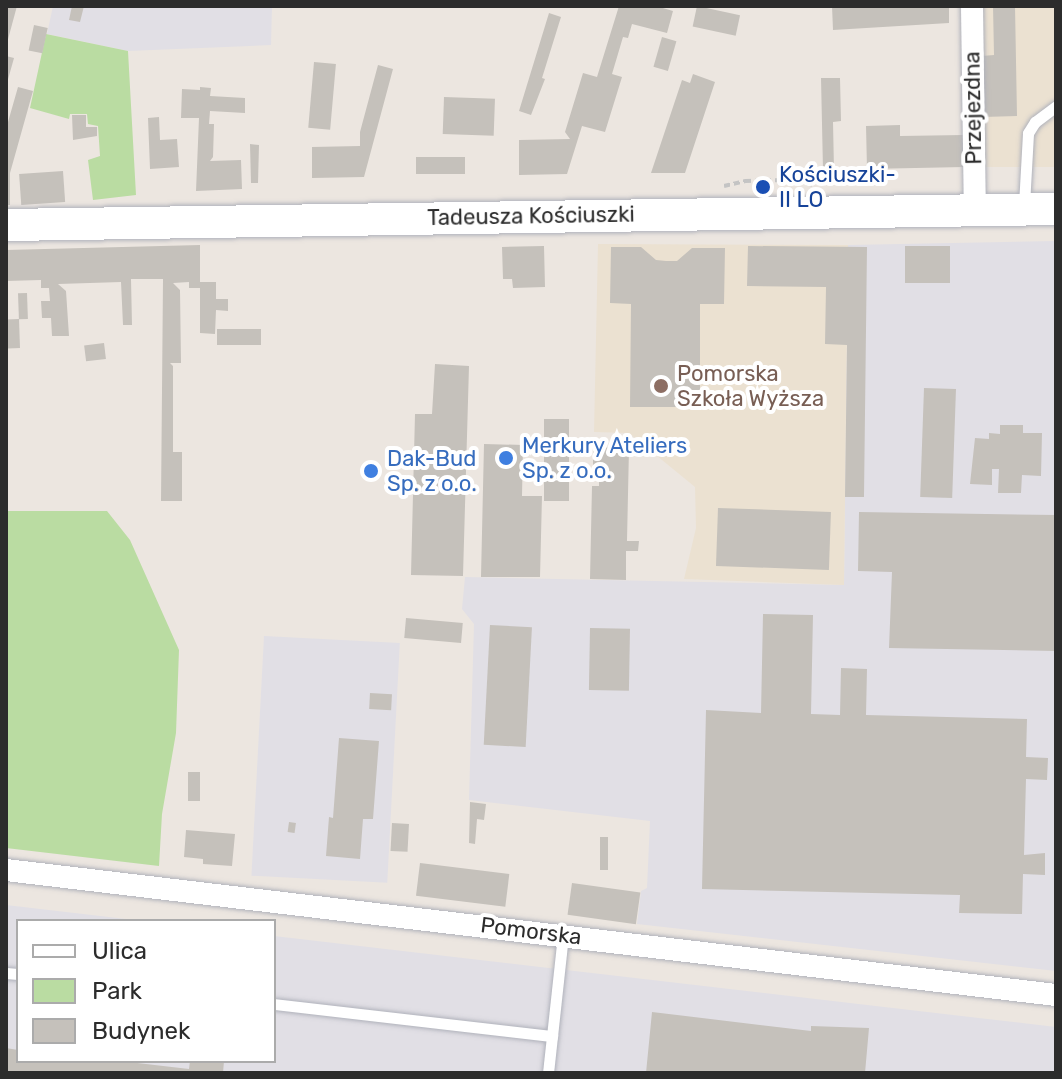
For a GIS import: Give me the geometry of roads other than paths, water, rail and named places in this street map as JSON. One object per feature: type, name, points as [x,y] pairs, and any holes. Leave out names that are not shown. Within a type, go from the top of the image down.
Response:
[{"type":"street","name":"Przejezdna","points":[[972,6],[975,210]]},
{"type":"street","name":"Tadeusza Kościuszki","points":[[6,225],[1056,209]]},
{"type":"street","name":"Pomorska","points":[[6,870],[1056,995]]},
{"type":"lane","points":[[1024,210],[1028,133],[1035,122],[1056,106]]},
{"type":"lane","points":[[548,1073],[563,935]]},
{"type":"lane","points":[[276,1004],[552,1036]]},
{"type":"place","name":"Kościuszki- II LO","points":[[763,187]]},
{"type":"place","name":"Pomorska Szkoła Wyższa","points":[[661,386]]},
{"type":"place","name":"Merkury Ateliers Sp. z o.o.","points":[[506,458]]},
{"type":"place","name":"Dak-Bud Sp. z o.o.","points":[[371,471]]}]
